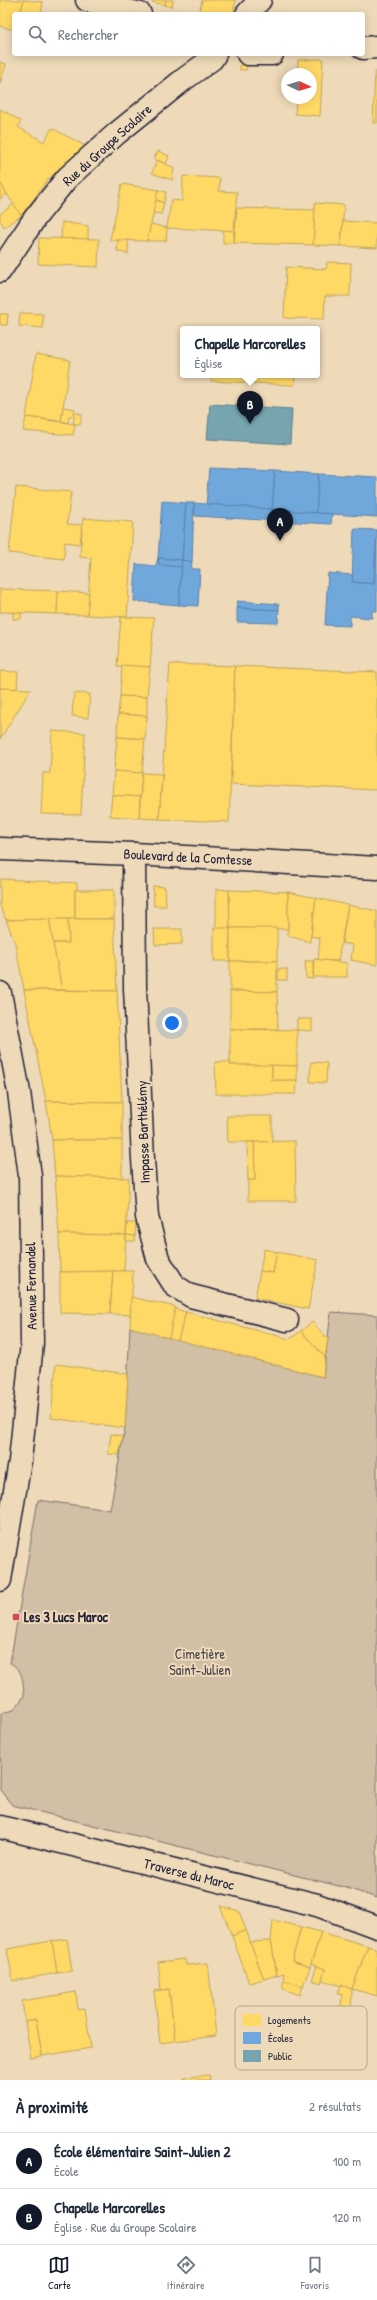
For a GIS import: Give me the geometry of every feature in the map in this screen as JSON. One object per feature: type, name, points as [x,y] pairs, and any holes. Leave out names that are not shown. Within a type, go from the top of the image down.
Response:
[{"type":"street","points":[[87,0],[132,12]]},
{"type":"street","points":[[249,12],[260,0]]},
{"type":"street","points":[[365,48],[377,47]]},
{"type":"street","name":"Rue du Groupe Scolaire","points":[[0,271],[10,240],[67,178],[116,134],[183,80],[212,59],[214,56]]},
{"type":"street","name":"Boulevard de la Comtesse","points":[[0,849],[134,854],[376,868]]},
{"type":"street","name":"Impasse Barthélémy","points":[[134,854],[135,988],[143,1160],[147,1217],[158,1259],[175,1286],[191,1296],[287,1320]]},
{"type":"street","name":"Avenue Fernandel","points":[[0,993],[19,1092],[30,1176],[32,1343],[20,1461],[0,1580]]},
{"type":"street","name":"Traverse du Maroc","points":[[0,1826],[317,1905],[377,1927]]},
{"type":"green space","name":"Cimetière Saint-Julien","points":[[331,1312],[377,1315],[377,1898],[347,1888],[12,1805],[0,1790],[1,1713],[14,1710],[24,1696],[22,1677],[15,1666],[10,1663],[38,1500],[110,1510],[125,1428],[130,1327],[323,1377]]},
{"type":"building: Logements","points":[[0,0],[24,0],[21,12],[12,12],[12,29],[0,26]]},
{"type":"building: Logements","points":[[24,0],[43,2],[41,12],[21,12]]},
{"type":"building: Logements","points":[[153,0],[166,0],[165,5],[152,2]]},
{"type":"building: Logements","points":[[166,0],[173,0],[172,7],[165,5]]},
{"type":"building: Logements","points":[[202,0],[236,0],[233,12],[199,12]]},
{"type":"building: Logements","points":[[323,59],[320,116],[295,114],[296,104],[317,104],[317,68],[297,68],[298,60]]},
{"type":"building: Logements","points":[[0,62],[6,64],[0,84]]},
{"type":"building: Logements","points":[[247,63],[246,70],[240,70],[240,64]]},
{"type":"building: Logements","points":[[375,72],[377,72],[377,123],[373,123]]},
{"type":"building: Logements","points":[[0,109],[21,121],[18,127],[44,142],[52,128],[87,147],[49,178],[21,216],[0,183]]},
{"type":"building: Logements","points":[[158,151],[169,156],[166,164],[154,159]]},
{"type":"building: Logements","points":[[157,160],[174,168],[172,180],[152,173]]},
{"type":"building: Logements","points":[[183,176],[220,178],[219,191],[237,192],[234,231],[167,228],[171,200],[182,201]]},
{"type":"building: Logements","points":[[0,183],[7,194],[0,199]]},
{"type":"building: Logements","points":[[122,184],[159,190],[147,241],[110,240]]},
{"type":"building: Logements","points":[[158,190],[166,192],[164,203],[156,200]]},
{"type":"building: Logements","points":[[156,200],[164,203],[161,214],[153,213]]},
{"type":"building: Logements","points":[[315,203],[344,205],[341,246],[313,245]]},
{"type":"building: Logements","points":[[14,204],[21,216],[4,227],[0,220],[0,214]]},
{"type":"building: Logements","points":[[237,208],[315,210],[313,245],[234,243]]},
{"type":"building: Logements","points":[[343,221],[377,223],[377,248],[341,246]]},
{"type":"building: Logements","points":[[62,222],[88,226],[88,239],[61,239]]},
{"type":"building: Logements","points":[[151,224],[167,228],[166,241],[147,241]]},
{"type":"building: Logements","points":[[223,230],[234,231],[234,243],[223,243]]},
{"type":"building: Logements","points":[[39,238],[99,239],[98,267],[38,264]]},
{"type":"building: Logements","points":[[118,240],[128,240],[128,254],[117,251]]},
{"type":"building: Logements","points":[[327,262],[351,263],[350,296],[325,296],[324,319],[284,318],[286,267],[326,269]]},
{"type":"building: Logements","points":[[20,313],[43,314],[43,328],[19,326]]},
{"type":"building: Logements","points":[[0,314],[8,314],[7,325],[0,325]]},
{"type":"building: Logements","points":[[36,354],[70,360],[61,421],[26,417]]},
{"type":"building: Logements","points":[[211,378],[295,378],[294,385],[211,381]]},
{"type":"building: Logements","points":[[63,407],[75,409],[74,416],[69,416],[68,423],[61,421]]},
{"type":"building: Logements","points":[[75,413],[82,414],[80,425],[73,423]]},
{"type":"building: Logements","points":[[26,417],[75,424],[73,435],[23,431]]},
{"type":"building: Logements","points":[[16,487],[71,492],[67,524],[82,525],[80,544],[65,542],[64,559],[9,553]]},
{"type":"building: Logements","points":[[83,518],[133,522],[127,617],[87,615],[91,558],[80,557]]},
{"type":"building: Logements","points":[[0,589],[58,591],[57,614],[0,612]]},
{"type":"building: Logements","points":[[58,591],[89,593],[87,615],[57,614]]},
{"type":"building: Logements","points":[[13,612],[21,613],[21,619],[13,619]]},
{"type":"building: Logements","points":[[121,617],[154,618],[150,667],[117,667]]},
{"type":"building: Logements","points":[[170,664],[235,666],[229,822],[159,819]]},
{"type":"building: Logements","points":[[122,665],[150,667],[147,697],[120,696]]},
{"type":"building: Logements","points":[[235,666],[377,672],[377,790],[231,784]]},
{"type":"building: Logements","points":[[0,671],[18,672],[17,689],[0,688]]},
{"type":"building: Logements","points":[[0,688],[31,689],[0,739]]},
{"type":"building: Logements","points":[[74,693],[90,694],[88,718],[72,716]]},
{"type":"building: Logements","points":[[120,696],[147,697],[147,716],[118,714]]},
{"type":"building: Logements","points":[[118,714],[147,716],[145,739],[117,737]]},
{"type":"building: Logements","points":[[52,731],[85,733],[81,815],[41,814],[43,773],[50,773]]},
{"type":"building: Logements","points":[[117,737],[145,739],[142,773],[114,771]]},
{"type":"building: Logements","points":[[114,771],[142,773],[140,797],[112,795]]},
{"type":"building: Logements","points":[[142,773],[162,774],[159,819],[139,818]]},
{"type":"building: Logements","points":[[112,795],[140,797],[139,818],[110,816]]},
{"type":"building: Logements","points":[[0,879],[77,883],[77,890],[75,890],[75,919],[6,920],[0,906]]},
{"type":"building: Logements","points":[[153,886],[165,887],[166,906],[154,906]]},
{"type":"building: Logements","points":[[216,889],[229,890],[230,928],[216,929]]},
{"type":"building: Logements","points":[[75,890],[114,890],[114,919],[75,919]]},
{"type":"building: Logements","points":[[229,890],[288,892],[288,929],[230,928]]},
{"type":"building: Logements","points":[[288,892],[316,898],[310,942],[288,936]]},
{"type":"building: Logements","points":[[316,898],[348,905],[338,961],[318,960],[320,938],[311,936]]},
{"type":"building: Logements","points":[[348,905],[377,911],[377,965],[351,960],[353,945],[342,943]]},
{"type":"building: Logements","points":[[49,919],[68,919],[69,943],[53,943]]},
{"type":"building: Logements","points":[[49,919],[62,990],[24,990],[15,943],[6,920]]},
{"type":"building: Logements","points":[[68,919],[114,919],[117,991],[62,990],[53,943],[69,943]]},
{"type":"building: Logements","points":[[214,928],[230,928],[230,961],[214,961]]},
{"type":"building: Logements","points":[[230,928],[277,928],[277,961],[230,961]]},
{"type":"building: Logements","points":[[154,929],[182,929],[182,944],[155,945]]},
{"type":"building: Logements","points":[[314,959],[347,963],[347,977],[313,977]]},
{"type":"building: Logements","points":[[230,961],[277,961],[277,992],[230,991]]},
{"type":"building: Logements","points":[[305,961],[313,961],[313,979],[306,978]]},
{"type":"building: Logements","points":[[278,969],[287,969],[287,980],[278,980]]},
{"type":"building: Logements","points":[[24,990],[117,991],[122,1102],[46,1101]]},
{"type":"building: Logements","points":[[230,991],[277,992],[278,1029],[230,1029]]},
{"type":"building: Logements","points":[[297,1019],[312,1019],[312,1031],[297,1030]]},
{"type":"building: Logements","points":[[230,1029],[297,1030],[297,1066],[230,1065]]},
{"type":"building: Logements","points":[[215,1062],[230,1062],[230,1065],[272,1065],[272,1080],[297,1080],[296,1094],[216,1094]]},
{"type":"building: Logements","points":[[311,1062],[327,1063],[326,1083],[310,1082]]},
{"type":"building: Logements","points":[[272,1065],[297,1066],[297,1080],[272,1080]]},
{"type":"building: Logements","points":[[46,1101],[122,1102],[122,1140],[52,1140]]},
{"type":"building: Logements","points":[[227,1116],[272,1116],[272,1142],[228,1142]]},
{"type":"building: Logements","points":[[52,1140],[122,1140],[122,1178],[55,1176]]},
{"type":"building: Logements","points":[[295,1141],[296,1201],[248,1201],[248,1180],[255,1180],[254,1142]]},
{"type":"building: Logements","points":[[247,1142],[254,1142],[255,1180],[248,1180]]},
{"type":"building: Logements","points":[[55,1176],[129,1178],[126,1235],[59,1234]]},
{"type":"building: Logements","points":[[127,1223],[136,1223],[135,1236],[126,1235]]},
{"type":"building: Logements","points":[[59,1234],[126,1235],[124,1271],[60,1272]]},
{"type":"building: Logements","points":[[126,1235],[135,1236],[135,1241],[126,1241]]},
{"type":"building: Logements","points":[[264,1249],[277,1252],[273,1273],[260,1271]]},
{"type":"building: Logements","points":[[277,1252],[318,1260],[308,1309],[255,1298],[260,1271],[273,1273]]},
{"type":"building: Logements","points":[[113,1271],[110,1314],[60,1313],[60,1272]]},
{"type":"building: Logements","points":[[113,1271],[133,1271],[131,1315],[110,1314]]},
{"type":"building: Logements","points":[[131,1297],[176,1307],[169,1338],[130,1327]]},
{"type":"building: Logements","points":[[175,1309],[186,1312],[178,1340],[169,1338]]},
{"type":"building: Logements","points":[[186,1312],[290,1339],[301,1331],[325,1357],[323,1377],[178,1340]]},
{"type":"building: Logements","points":[[312,1322],[328,1339],[325,1357],[301,1331]]},
{"type":"building: Logements","points":[[56,1364],[128,1374],[125,1428],[51,1418]]},
{"type":"building: Logements","points":[[111,1434],[123,1436],[119,1455],[108,1454]]},
{"type":"building: Logements","points":[[220,1906],[239,1911],[246,1930],[232,1936]]},
{"type":"building: Logements","points":[[273,1920],[301,1927],[292,1961],[310,1967],[303,1986],[283,1980],[284,1973],[277,1975],[271,1941]]},
{"type":"building: Logements","points":[[301,1927],[321,1932],[310,1967],[292,1961]]},
{"type":"building: Logements","points":[[246,1930],[264,1979],[249,1983],[232,1936]]},
{"type":"building: Logements","points":[[321,1932],[368,1946],[352,1989],[322,1980],[325,1969],[311,1964]]},
{"type":"building: Logements","points":[[67,1939],[72,1971],[57,1973],[52,1941]]},
{"type":"building: Logements","points":[[52,1941],[57,1973],[13,1981],[7,1949]]},
{"type":"building: Logements","points":[[271,1941],[277,1975],[264,1979],[250,1942]]},
{"type":"building: Logements","points":[[368,1946],[377,1949],[377,1996],[352,1989]]},
{"type":"building: Logements","points":[[185,1959],[186,1965],[208,1963],[216,2036],[175,2041],[169,1989],[161,1990],[158,1962]]},
{"type":"building: Logements","points":[[317,1966],[325,1969],[321,1983],[312,1980]]},
{"type":"building: Logements","points":[[283,1980],[303,1986],[300,1995],[283,1989]]},
{"type":"building: Logements","points":[[341,1985],[352,1989],[351,2006],[341,2006],[342,1994],[338,1993]]},
{"type":"building: Logements","points":[[169,1989],[175,2041],[160,2043],[154,1991]]},
{"type":"building: Logements","points":[[76,1992],[78,2010],[85,2009],[91,2048],[42,2056],[36,2020],[25,2022],[22,2001]]},
{"type":"building: Logements","points":[[36,2020],[42,2056],[31,2058],[25,2022]]},
{"type":"building: Logements","points":[[209,2075],[210,2080],[183,2080],[183,2078]]},
{"type":"building: Écoles","points":[[209,468],[275,471],[272,511],[206,506]]},
{"type":"building: Écoles","points":[[275,471],[319,474],[316,513],[272,511]]},
{"type":"building: Écoles","points":[[319,474],[377,477],[377,517],[316,513]]},
{"type":"building: Écoles","points":[[162,501],[186,503],[182,560],[158,558]]},
{"type":"building: Écoles","points":[[186,503],[194,503],[192,562],[182,560]]},
{"type":"building: Écoles","points":[[194,503],[332,514],[331,524],[195,516]]},
{"type":"building: Écoles","points":[[354,529],[377,530],[374,584],[352,582]]},
{"type":"building: Écoles","points":[[377,539],[377,611],[372,611],[372,618],[350,616],[350,626],[325,625],[328,573],[353,575],[352,582],[374,584]]},
{"type":"building: Écoles","points":[[158,558],[182,560],[182,567],[159,565]]},
{"type":"building: Écoles","points":[[158,558],[159,565],[182,567],[179,605],[134,601],[136,564],[156,566]]},
{"type":"building: Écoles","points":[[182,560],[192,562],[191,569],[200,569],[198,606],[179,605]]},
{"type":"building: Écoles","points":[[237,601],[279,604],[279,610],[237,608]]},
{"type":"building: Écoles","points":[[237,608],[279,610],[278,623],[237,622]]},
{"type":"building: Public","points":[[210,404],[292,409],[290,444],[207,439]]},
{"type":"place","name":"Chapelle Marcorelles","points":[[250,424]]},
{"type":"place","name":"École élémentaire Saint-Julien 2","points":[[280,541]]},
{"type":"place","name":"Les 3 Lucs Maroc","points":[[16,1617]]}]
